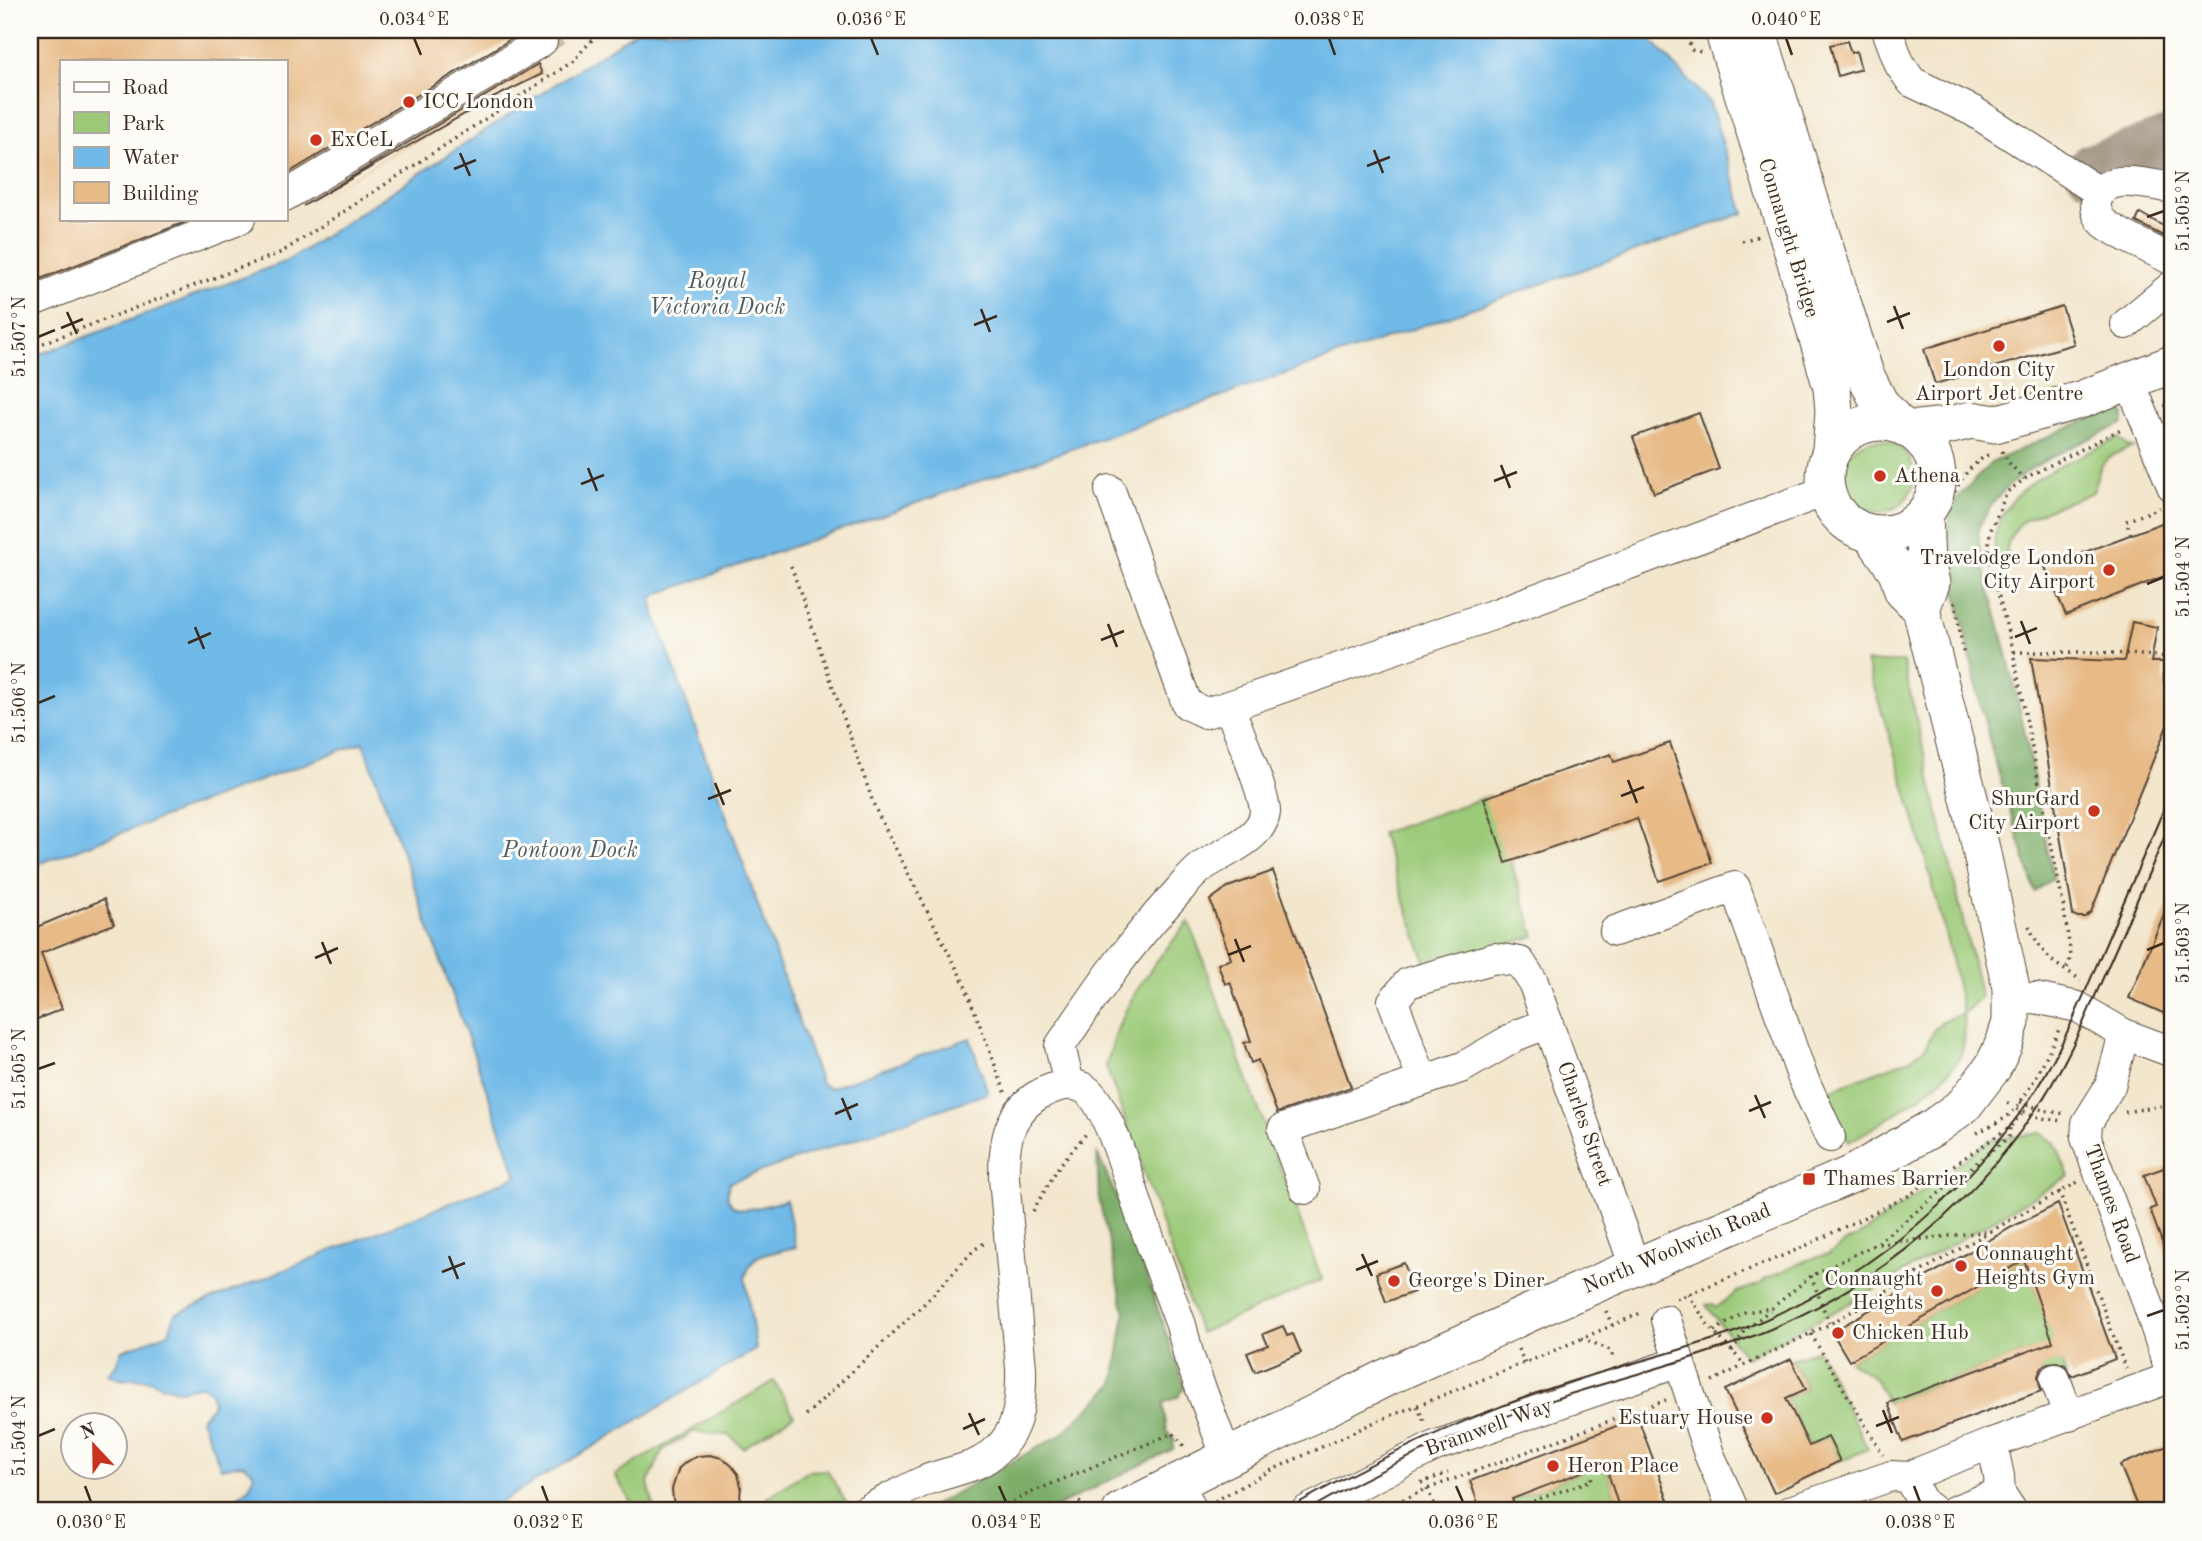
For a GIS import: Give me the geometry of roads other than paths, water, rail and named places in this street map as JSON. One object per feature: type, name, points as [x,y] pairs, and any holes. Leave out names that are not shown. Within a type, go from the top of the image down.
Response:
[{"type":"main road","name":"Connaught Bridge","points":[[1723,30],[1809,250],[1865,374],[1880,402],[1904,427]]},
{"type":"main road","name":"Connaught Bridge","points":[[1757,30],[1809,250],[1832,388],[1831,450]]},
{"type":"main road","points":[[1995,441],[1971,420],[1947,426],[1904,427],[1883,421],[1868,423],[1847,433],[1831,450],[1825,470],[1825,491],[1835,511],[1851,526],[1871,534],[1890,534],[1908,527],[1937,497],[1955,456],[1982,436],[1995,441],[2083,399],[2172,364]]},
{"type":"main road","points":[[1904,427],[1927,446],[1935,463],[1937,497],[1926,562],[1931,583],[1921,609]]},
{"type":"main road","points":[[1871,534],[1897,571],[1902,591],[1921,609],[1976,825],[2009,977],[2011,999]]},
{"type":"main road","name":"North Woolwich Road","points":[[1098,1508],[1195,1499],[1227,1458],[1385,1378],[1852,1174],[1955,1114],[1979,1088],[1993,1067],[2011,1022],[2011,999]]},
{"type":"street","points":[[1887,30],[1900,65],[1912,82],[1973,111],[2099,192]]},
{"type":"street","points":[[287,195],[542,41]]},
{"type":"street","points":[[2168,257],[2101,221],[2096,208],[2099,192],[2107,185],[2119,181],[2172,188]]},
{"type":"street","points":[[30,302],[237,220]]},
{"type":"street","points":[[2126,324],[2172,286]]},
{"type":"street","points":[[2130,382],[2167,497]]},
{"type":"street","points":[[1110,489],[1187,704],[1205,713],[1498,613],[1825,491]]},
{"type":"street","points":[[1069,1084],[1060,1046],[1103,983],[1149,922],[1201,867],[1233,849],[1257,831],[1265,813],[1229,706]]},
{"type":"street","points":[[1615,931],[1735,887],[1802,1076],[1830,1137]]},
{"type":"street","name":"Charles Street","points":[[1422,1079],[1393,1001],[1408,983],[1495,958],[1520,962],[1533,982],[1635,1267]]},
{"type":"street","points":[[2011,999],[2035,998],[2078,1007],[2124,1034],[2172,1052]]},
{"type":"street","points":[[1305,1189],[1283,1129],[1463,1067],[1520,1034],[1548,1023]]},
{"type":"street","name":"Thames Road","points":[[1790,1511],[1824,1505],[1895,1472],[1992,1443],[2172,1377],[2145,1295],[2086,1138],[2087,1124],[2110,1086],[2124,1034]]},
{"type":"street","points":[[865,1511],[925,1481],[985,1459],[1009,1438],[1016,1424],[1022,1393],[1021,1367],[1008,1229],[1004,1151],[1014,1117],[1034,1098],[1069,1084],[1084,1088],[1091,1094],[1107,1122],[1227,1458]]},
{"type":"street","points":[[1662,1310],[1709,1454],[1734,1511]]},
{"type":"street","name":"Bramwell Way","points":[[1306,1511],[1435,1446],[1624,1392],[1681,1370]]},
{"type":"street","points":[[2055,1379],[2069,1416]]},
{"type":"street","points":[[1954,1511],[2006,1502],[1992,1443]]},
{"type":"street","points":[[1895,1472],[1933,1511]]},
{"type":"water","name":"Royal Victoria Dock","points":[[638,30],[1642,30],[1710,103],[1744,213],[657,594],[652,600],[653,608],[821,1084],[830,1088],[970,1038],[988,1093],[730,1182],[728,1199],[736,1208],[751,1209],[786,1200],[796,1247],[758,1256],[745,1277],[756,1349],[486,1511],[237,1511],[232,1501],[249,1488],[254,1476],[252,1471],[242,1464],[221,1468],[201,1418],[213,1405],[211,1392],[200,1386],[177,1390],[145,1379],[114,1377],[108,1374],[116,1365],[121,1351],[169,1333],[175,1314],[517,1176],[363,742],[30,867],[30,358],[287,261]]},
{"type":"tunnel","points":[[537,30],[542,41],[558,30]]},
{"type":"tram line","points":[[1284,1511],[1349,1475],[1484,1413],[1577,1379],[1717,1338],[1783,1312],[1862,1267],[1898,1240],[1965,1179],[1995,1145],[2035,1091],[2075,1016],[2172,790]]},
{"type":"tram line","points":[[1306,1511],[1429,1448],[1493,1421],[1720,1348],[1787,1322],[1829,1301],[1906,1249],[1942,1219],[1975,1186],[2006,1150],[2045,1095],[2082,1025],[2172,820]]},
{"type":"place","name":"ICC London","points":[[409,102]]},
{"type":"place","name":"ExCeL","points":[[316,140]]},
{"type":"place","name":"London City Airport Jet Centre","points":[[1999,346]]},
{"type":"place","name":"Athena","points":[[1880,476]]},
{"type":"place","name":"Travelodge London City Airport","points":[[2109,570]]},
{"type":"place","name":"ShurGard City Airport","points":[[2094,811]]},
{"type":"place","name":"Thames Barrier","points":[[1809,1179]]},
{"type":"place","name":"Connaught Heights Gym","points":[[1961,1266]]},
{"type":"place","name":"George's Diner","points":[[1394,1281]]},
{"type":"place","name":"Connaught Heights","points":[[1937,1291]]},
{"type":"place","name":"Chicken Hub","points":[[1838,1333]]},
{"type":"place","name":"Estuary House","points":[[1767,1418]]},
{"type":"place","name":"Heron Place","points":[[1553,1466]]},
{"type":"water label","name":"Pontoon Dock","points":[[570,850]]}]
